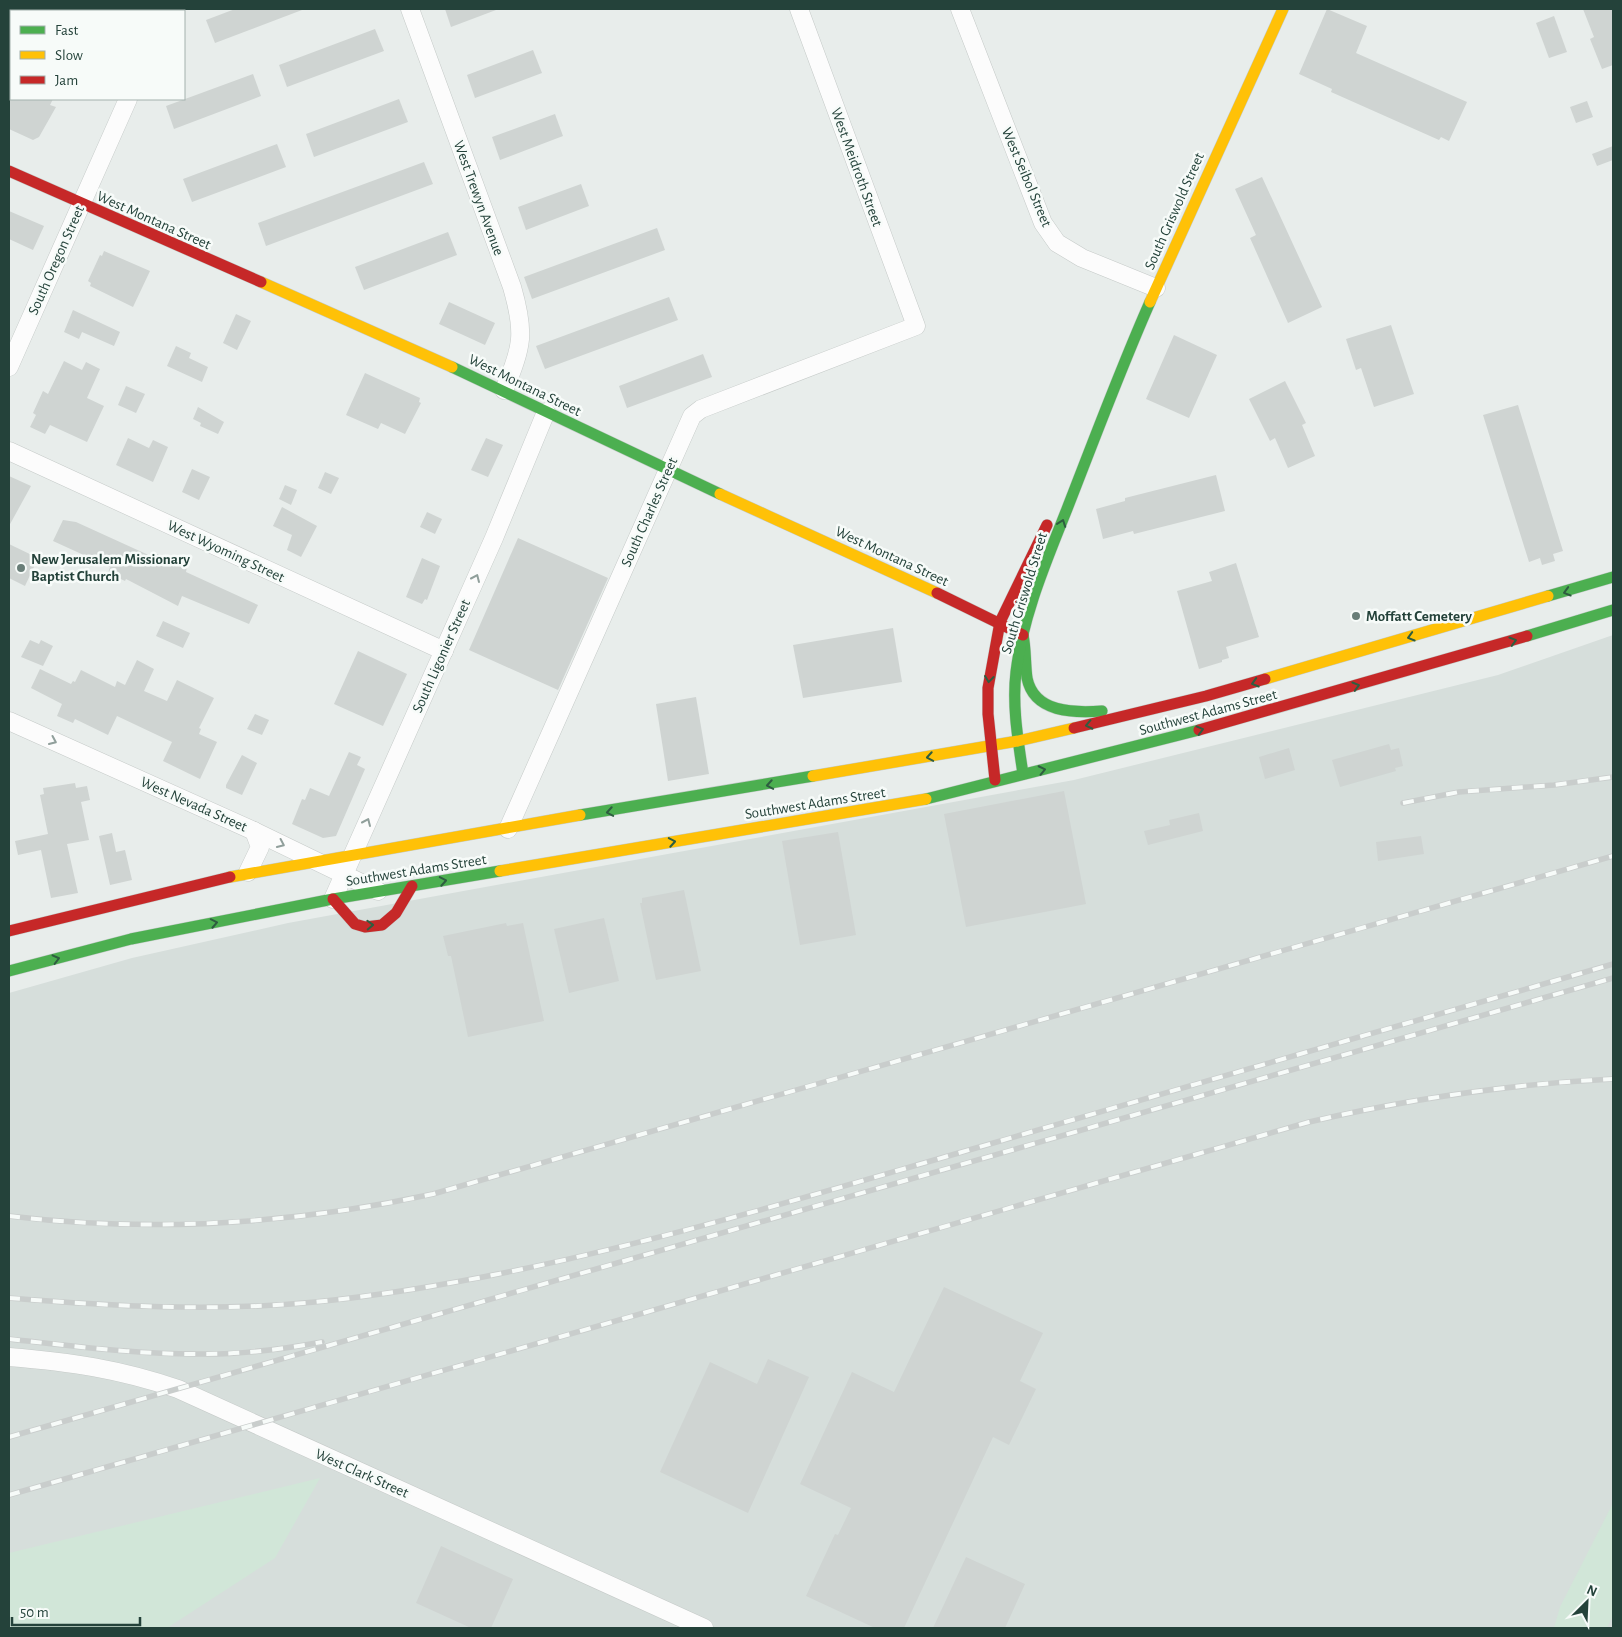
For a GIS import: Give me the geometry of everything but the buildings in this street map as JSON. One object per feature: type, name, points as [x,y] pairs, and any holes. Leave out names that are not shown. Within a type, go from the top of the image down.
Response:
[{"type":"main road","name":"South Griswold Street","points":[[1022,774],[1015,688],[1023,635],[1098,427],[1156,288],[1283,9]]},
{"type":"main road","name":"West Montana Street","points":[[9,171],[504,390],[546,412],[1000,622],[1023,635]]},
{"type":"main road","name":"South Griswold Street","points":[[995,780],[988,714],[988,688],[1000,622],[1098,427]]},
{"type":"main road","name":"Southwest Adams Street","points":[[9,931],[248,872],[318,862],[1018,741],[1188,701],[1613,577]]},
{"type":"main road","name":"Southwest Adams Street","points":[[9,971],[131,939],[333,899],[922,800],[995,780],[1090,759],[1390,677],[1613,610]]},
{"type":"main road","points":[[1023,635],[1028,685],[1037,699],[1051,707],[1072,711],[1097,712],[1188,701]]},
{"type":"main road","points":[[333,899],[355,924],[365,927],[382,924],[396,913],[412,886]]},
{"type":"street","name":"West Trewyn Avenue","points":[[410,9],[512,287],[519,312],[520,347],[504,390]]},
{"type":"street","name":"West Meidroth Street","points":[[799,9],[916,326]]},
{"type":"street","name":"West Seibol Street","points":[[960,9],[1043,223],[1057,243],[1082,258],[1156,288]]},
{"type":"street","name":"South Oregon Street","points":[[9,367],[128,100]]},
{"type":"street","name":"South Charles Street","points":[[508,829],[692,416],[701,409],[916,326]]},
{"type":"street","name":"South Ligonier Street","points":[[333,899],[494,538],[546,412]]},
{"type":"street","name":"West Wyoming Street","points":[[9,451],[444,651]]},
{"type":"street","name":"West Nevada Street","points":[[9,721],[254,831],[378,891]]},
{"type":"street","points":[[248,872],[260,848],[254,831]]},
{"type":"street","name":"West Clark Street","points":[[9,1357],[69,1362],[123,1372],[178,1389],[704,1628]]},
{"type":"shaded area","points":[[1613,635],[1613,1628],[9,1628],[9,993],[132,958],[288,923],[1074,780],[1498,675]]},
{"type":"green space","points":[[320,1478],[275,1558],[167,1628],[9,1628],[9,1553]]},
{"type":"green space","points":[[1613,1503],[1613,1615],[1607,1628],[1554,1628],[1560,1607]]},
{"type":"railway","points":[[1403,803],[1459,792],[1554,785],[1613,777]]},
{"type":"railway","points":[[9,1216],[116,1224],[222,1223],[328,1212],[433,1194],[1613,856]]},
{"type":"railway","points":[[9,1298],[162,1307],[277,1305],[399,1291],[483,1277],[566,1260],[649,1240],[813,1195],[1613,964]]},
{"type":"railway","points":[[9,1437],[1613,978]]},
{"type":"railway","points":[[9,1495],[1309,1122],[1384,1106],[1460,1094],[1574,1081],[1613,1079]]},
{"type":"railway","points":[[9,1339],[107,1350],[181,1354],[250,1352],[322,1342]]},
{"type":"traffic: fast","points":[[1023,774],[1016,723],[1015,685],[1019,651],[1024,630],[1036,589],[1051,549],[1150,302]]},
{"type":"traffic: fast","points":[[452,367],[720,494]]},
{"type":"traffic: fast","points":[[1548,596],[1613,577]]},
{"type":"traffic: fast","points":[[1527,636],[1613,610]]},
{"type":"traffic: fast","points":[[1023,635],[1027,678],[1031,690],[1038,698],[1046,704],[1068,711],[1102,711]]},
{"type":"traffic: fast","points":[[926,799],[1199,730]]},
{"type":"traffic: fast","points":[[580,815],[813,776]]},
{"type":"traffic: fast","points":[[9,971],[131,939],[333,899],[500,871]]},
{"type":"traffic: slow","points":[[1150,302],[1283,9]]},
{"type":"traffic: slow","points":[[261,282],[452,367]]},
{"type":"traffic: slow","points":[[720,494],[937,593]]},
{"type":"traffic: slow","points":[[1265,679],[1548,596]]},
{"type":"traffic: slow","points":[[813,776],[1018,741],[1074,728]]},
{"type":"traffic: slow","points":[[500,871],[926,799]]},
{"type":"traffic: slow","points":[[230,877],[580,815]]},
{"type":"traffic: jam","points":[[9,171],[261,282]]},
{"type":"traffic: jam","points":[[995,780],[988,714],[988,688],[1000,622],[1047,525]]},
{"type":"traffic: jam","points":[[937,593],[1023,635]]},
{"type":"traffic: jam","points":[[1199,730],[1527,636]]},
{"type":"traffic: jam","points":[[1074,728],[1206,696],[1265,679]]},
{"type":"traffic: jam","points":[[9,931],[230,877]]},
{"type":"traffic: jam","points":[[333,899],[355,924],[365,927],[382,925],[396,913],[412,886]]},
{"type":"place","name":"New Jerusalem Missionary Baptist Church","points":[[21,568]]},
{"type":"place","name":"Moffatt Cemetery","points":[[1356,616]]}]
